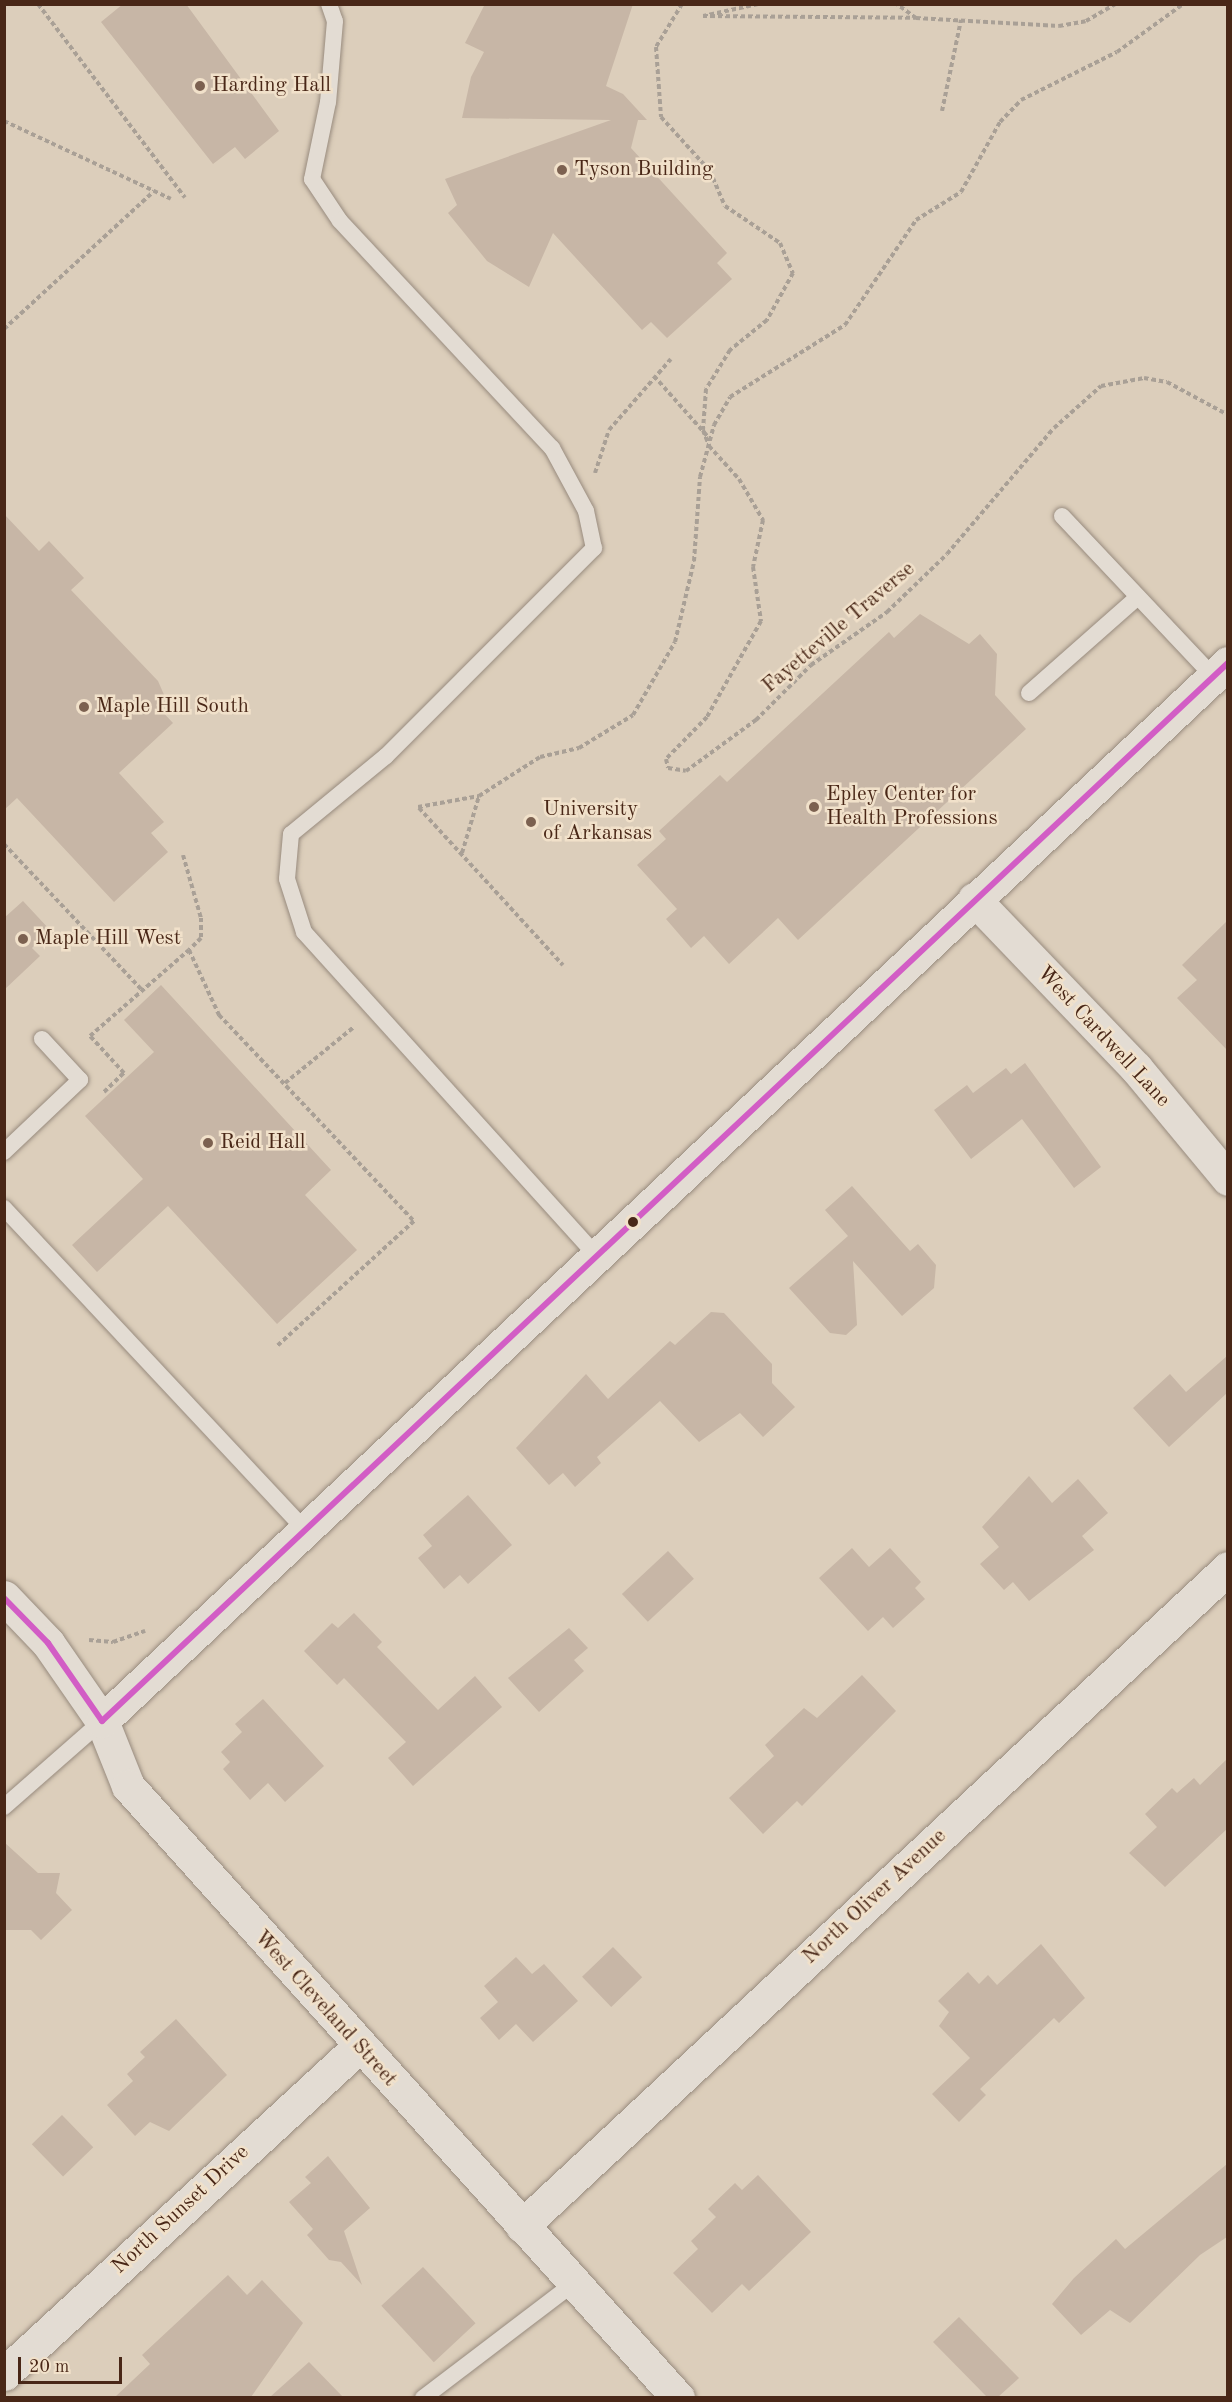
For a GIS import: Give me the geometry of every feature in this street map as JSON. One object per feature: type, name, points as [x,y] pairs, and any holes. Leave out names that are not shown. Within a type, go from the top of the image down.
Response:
[{"type":"street","points":[[102,1721],[1220,669]]},
{"type":"street","name":"West Cardwell Lane","points":[[974,899],[1136,1068],[1227,1179]]},
{"type":"street","name":"North Oliver Avenue","points":[[522,2226],[1227,1568]]},
{"type":"street","name":"West Cleveland Street","points":[[4,1597],[48,1643],[102,1721],[128,1786],[358,2047],[678,2397]]},
{"type":"street","name":"North Sunset Drive","points":[[4,2374],[358,2047]]},
{"type":"lane","points":[[329,4],[335,21],[328,102],[312,178],[340,220],[552,448],[586,511],[594,548],[386,756],[291,834],[286,879],[304,932],[596,1255]]},
{"type":"lane","points":[[1062,516],[1138,597],[1220,669]]},
{"type":"lane","points":[[1029,693],[1138,597]]},
{"type":"lane","points":[[4,1152],[80,1080],[42,1039]]},
{"type":"lane","points":[[4,1208],[305,1530]]},
{"type":"lane","points":[[4,1807],[102,1721]]},
{"type":"lane","points":[[423,2397],[574,2283]]},
{"type":"path","points":[[38,4],[185,198]]},
{"type":"path","name":"Fayetteville Traverse","points":[[682,4],[656,47],[661,117],[710,171],[725,206],[780,243],[793,273],[767,320],[720,363],[706,389],[703,430],[709,446],[739,479],[763,520],[753,567],[761,621],[707,717],[666,759],[668,768],[678,774],[756,720],[811,665],[887,612],[947,554],[1076,405],[1101,386],[1144,378],[1167,382],[1227,415]]},
{"type":"path","points":[[758,4],[703,16],[916,18],[1059,26],[1086,21],[1116,4]]},
{"type":"path","points":[[897,4],[916,18]]},
{"type":"path","points":[[563,965],[418,807],[479,796],[540,756],[579,748],[618,727],[633,715],[662,670],[685,604],[710,439],[730,397],[845,325],[916,220],[961,192],[1000,122],[1021,100],[1117,52],[1183,4]]},
{"type":"path","points":[[942,111],[962,20]]},
{"type":"path","points":[[4,121],[171,199]]},
{"type":"path","points":[[4,329],[154,191]]},
{"type":"path","points":[[595,473],[609,430],[671,359]]},
{"type":"path","points":[[654,376],[710,439]]},
{"type":"path","points":[[461,854],[479,796]]},
{"type":"path","points":[[4,844],[143,991]]},
{"type":"path","points":[[100,1097],[124,1073],[90,1036],[201,938],[201,918],[183,855]]},
{"type":"path","points":[[189,950],[219,1015],[414,1221],[276,1347]]},
{"type":"path","points":[[285,1083],[350,1031]]},
{"type":"path","points":[[84,1640],[124,1640],[151,1627]]},
{"type":"building","name":"Harding Hall","points":[[123,4],[186,4],[279,131],[245,159],[235,147],[213,164],[101,22]]},
{"type":"building","name":"Tyson Building","points":[[485,4],[633,4],[606,86],[623,94],[647,120],[638,120],[631,148],[727,253],[717,263],[732,279],[667,338],[651,322],[642,330],[553,233],[529,287],[487,261],[448,213],[457,205],[445,179],[611,120],[462,118],[471,77],[484,52],[465,43]]},
{"type":"building","name":"Maple Hill South","points":[[4,514],[39,551],[49,541],[84,578],[71,590],[158,681],[165,697],[156,705],[173,723],[119,773],[164,822],[151,833],[168,852],[114,902],[17,798],[4,810]]},
{"type":"building","name":"Epley Center for Health Professions","points":[[920,614],[969,644],[980,634],[997,654],[995,695],[1026,729],[798,940],[778,918],[729,964],[704,936],[691,948],[666,919],[677,909],[637,865],[666,839],[659,831],[720,775],[727,782],[889,632],[894,638]]},
{"type":"building","name":"Maple Hill West","points":[[23,901],[50,930],[32,948],[40,956],[4,990],[4,918]]},
{"type":"building","points":[[1227,921],[1227,1050],[1177,998],[1197,980],[1182,965]]},
{"type":"building","name":"Reid Hall","points":[[161,985],[331,1170],[305,1195],[357,1250],[277,1324],[168,1206],[97,1272],[72,1245],[143,1179],[85,1116],[154,1052],[124,1020]]},
{"type":"building","points":[[1025,1063],[1101,1167],[1074,1188],[1022,1119],[971,1159],[934,1110],[967,1085],[973,1093],[1006,1068],[1011,1074]]},
{"type":"building","points":[[852,1186],[910,1251],[918,1244],[936,1265],[934,1288],[902,1316],[853,1261],[857,1325],[846,1335],[830,1333],[789,1288],[848,1236],[825,1210]]},
{"type":"building","points":[[711,1312],[724,1313],[772,1364],[772,1383],[795,1407],[763,1437],[740,1413],[699,1442],[660,1401],[597,1457],[601,1463],[575,1487],[563,1473],[549,1485],[516,1448],[586,1374],[608,1399],[670,1341],[675,1345]]},
{"type":"building","points":[[1227,1356],[1227,1393],[1169,1447],[1133,1408],[1170,1374],[1186,1392]]},
{"type":"building","points":[[1029,1476],[1052,1503],[1078,1479],[1108,1513],[1082,1536],[1094,1550],[1029,1601],[1013,1582],[1004,1590],[980,1564],[999,1547],[982,1527]]},
{"type":"building","points":[[468,1495],[512,1545],[468,1584],[460,1575],[444,1589],[418,1558],[432,1546],[423,1535]]},
{"type":"building","points":[[852,1548],[869,1567],[890,1548],[921,1582],[915,1588],[925,1599],[893,1628],[883,1617],[868,1631],[819,1578]]},
{"type":"building","points":[[668,1551],[694,1579],[648,1622],[622,1594]]},
{"type":"building","points":[[354,1613],[382,1642],[377,1647],[438,1710],[475,1676],[502,1707],[413,1786],[388,1758],[406,1742],[344,1678],[337,1685],[304,1651],[332,1623],[338,1628]]},
{"type":"building","points":[[569,1628],[588,1648],[574,1660],[584,1671],[539,1712],[508,1678]]},
{"type":"building","points":[[862,1675],[896,1711],[802,1806],[797,1801],[763,1834],[729,1798],[774,1756],[765,1745],[804,1708],[817,1718]]},
{"type":"building","points":[[263,1699],[324,1766],[285,1802],[268,1783],[250,1800],[223,1769],[230,1762],[221,1752],[242,1732],[235,1724]]},
{"type":"building","points":[[1227,1759],[1227,1829],[1165,1887],[1129,1853],[1157,1827],[1145,1814],[1172,1788],[1177,1793],[1194,1778],[1200,1785]]},
{"type":"building","points":[[4,1842],[38,1873],[60,1873],[56,1893],[72,1910],[41,1940],[31,1930],[4,1930]]},
{"type":"building","points":[[1041,1944],[1085,1998],[1059,2023],[1054,2018],[980,2089],[986,2095],[959,2122],[932,2094],[970,2058],[939,2026],[949,2012],[938,2001],[968,1972],[979,1984],[988,1975],[997,1985]]},
{"type":"building","points":[[613,1947],[642,1977],[611,2007],[582,1977]]},
{"type":"building","points":[[516,1957],[532,1974],[544,1964],[578,2001],[533,2042],[516,2024],[499,2040],[480,2018],[498,2002],[484,1986]]},
{"type":"building","points":[[176,2019],[227,2075],[169,2131],[150,2122],[135,2136],[107,2105],[133,2081],[127,2074],[145,2057],[140,2052]]},
{"type":"building","points":[[62,2115],[93,2147],[63,2177],[32,2144]]},
{"type":"building","points":[[328,2156],[370,2208],[344,2231],[362,2285],[341,2262],[329,2260],[307,2235],[313,2229],[289,2202],[311,2183],[305,2177]]},
{"type":"building","points":[[1227,2164],[1227,2237],[1200,2255],[1130,2323],[1110,2310],[1081,2335],[1052,2304],[1074,2278],[1116,2239],[1125,2249]]},
{"type":"building","points":[[758,2175],[811,2232],[749,2291],[742,2284],[712,2313],[673,2273],[698,2249],[691,2241],[716,2217],[708,2209],[735,2183],[742,2190]]},
{"type":"building","points":[[423,2267],[476,2323],[434,2362],[381,2306]]},
{"type":"building","points":[[228,2275],[247,2295],[262,2280],[303,2323],[251,2397],[115,2397],[150,2364],[142,2355]]},
{"type":"building","points":[[959,2317],[1019,2378],[998,2397],[987,2397],[933,2342]]},
{"type":"building","points":[[309,2362],[343,2397],[270,2397]]},
{"type":"transit line","points":[[4,1598],[48,1643],[102,1721],[1228,663]]},
{"type":"place","name":"Harding Hall","points":[[200,86]]},
{"type":"place","name":"Tyson Building","points":[[562,170]]},
{"type":"place","name":"Maple Hill South","points":[[84,707]]},
{"type":"place","name":"Epley Center for Health Professions","points":[[814,807]]},
{"type":"place","name":"University of Arkansas","points":[[531,822]]},
{"type":"place","name":"Maple Hill West","points":[[23,939]]},
{"type":"place","name":"Reid Hall","points":[[208,1143]]}]
